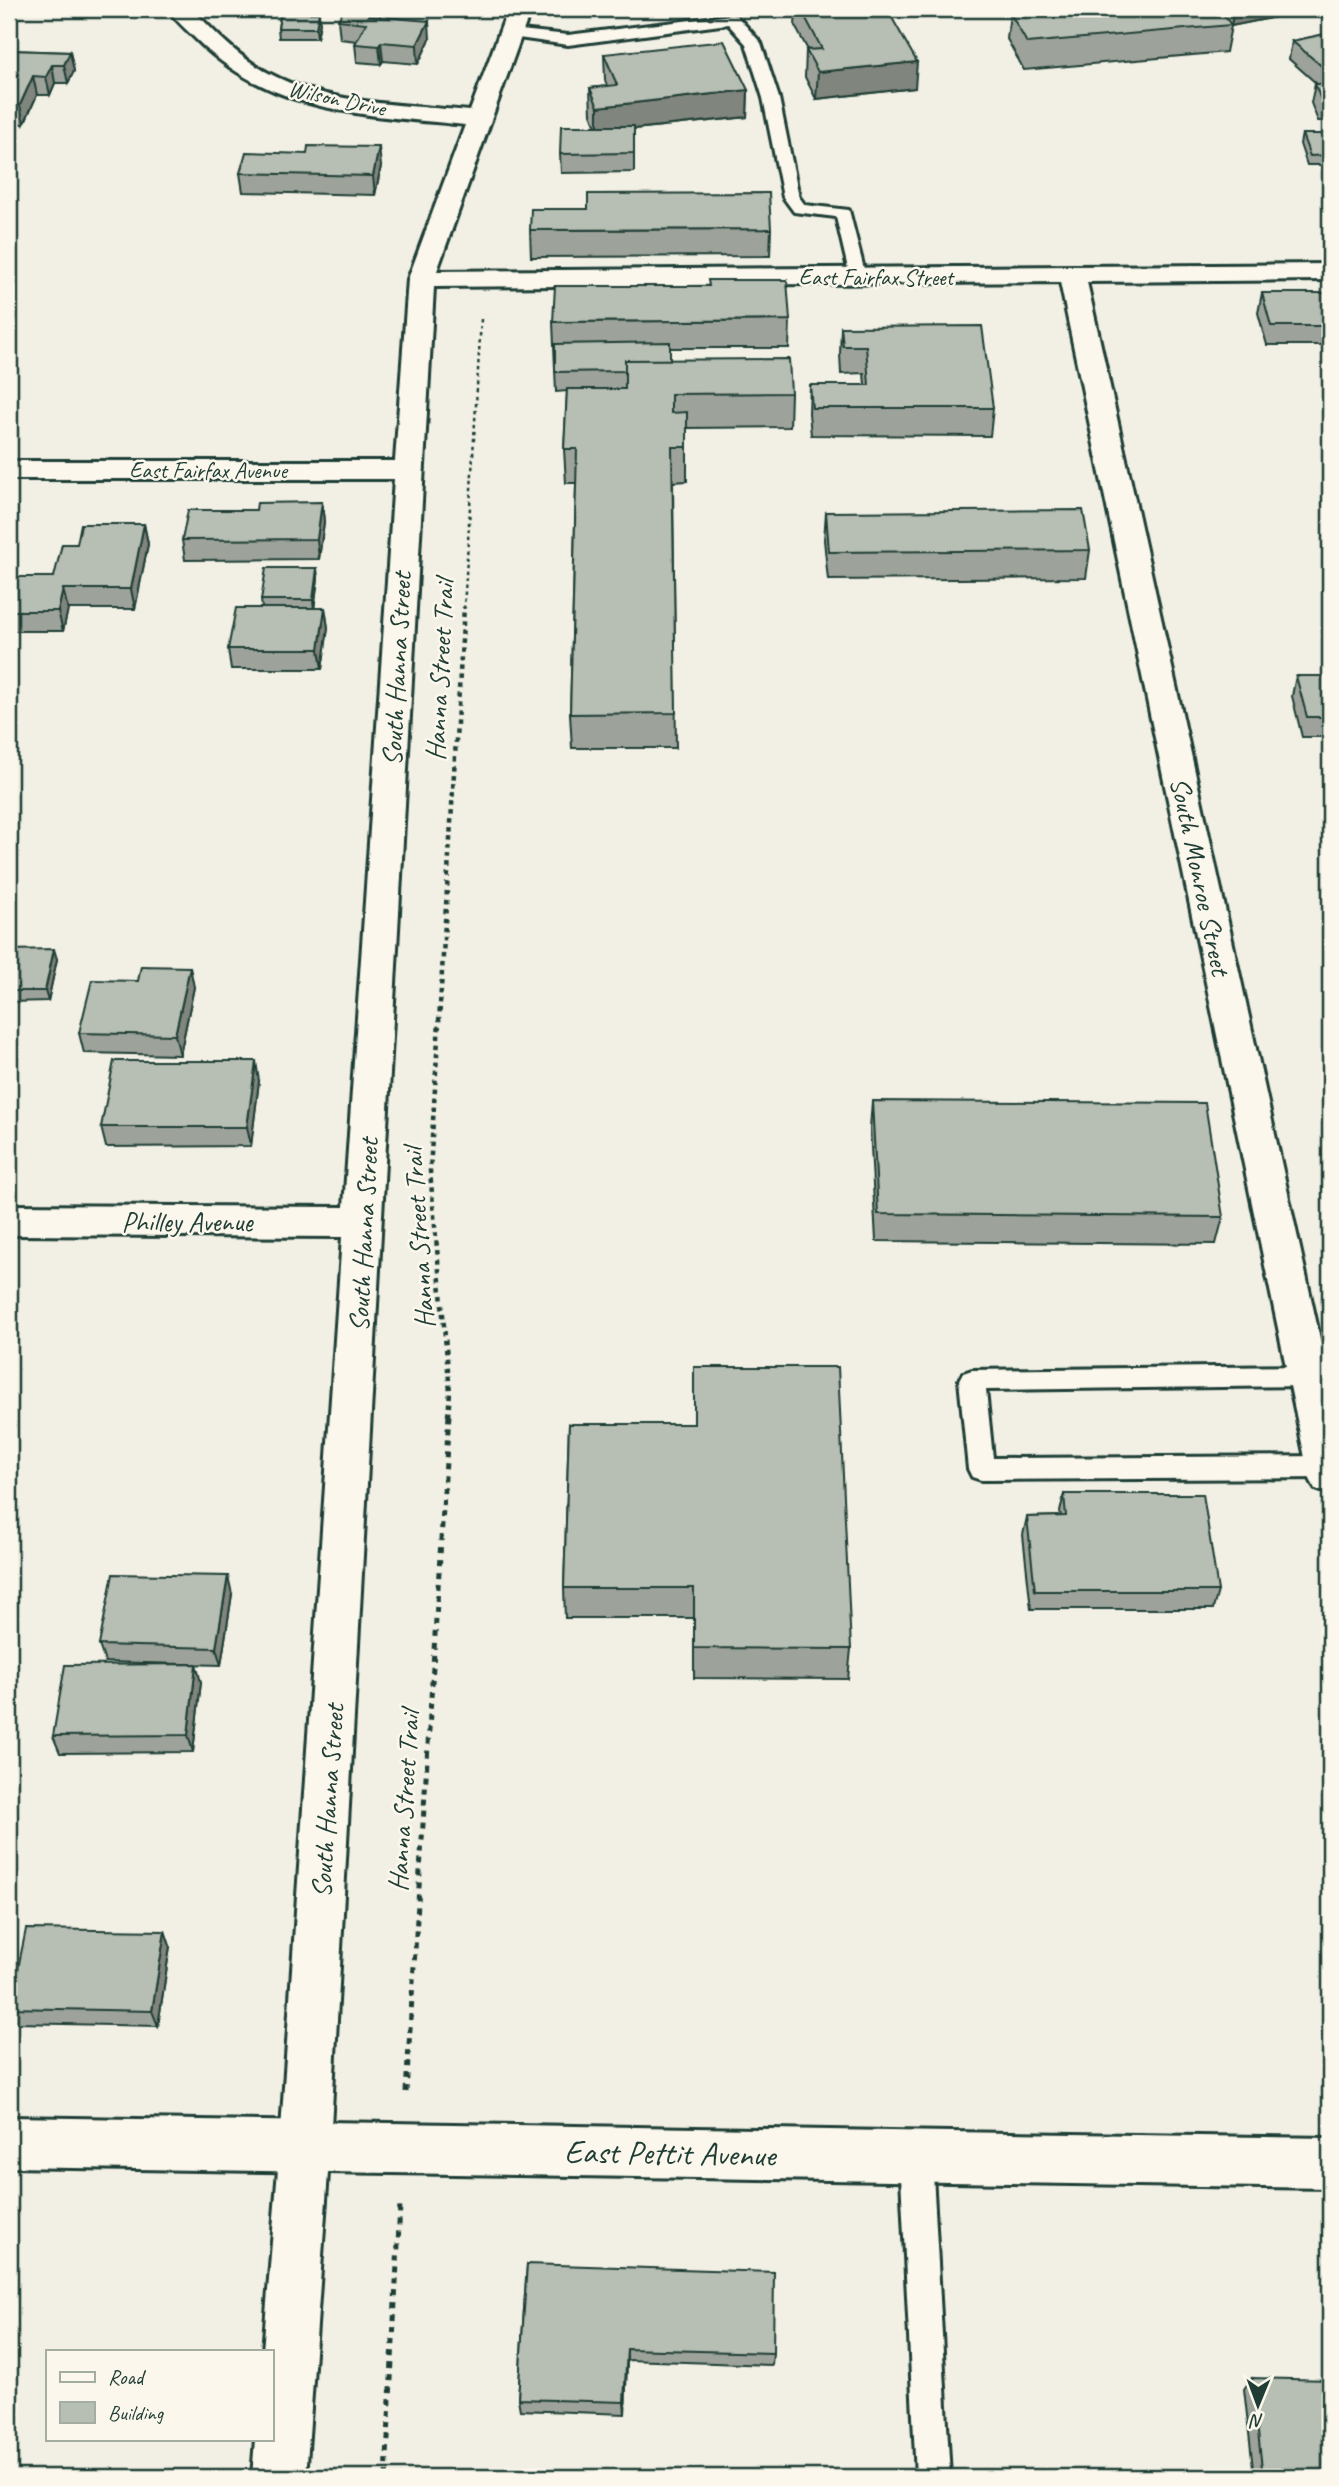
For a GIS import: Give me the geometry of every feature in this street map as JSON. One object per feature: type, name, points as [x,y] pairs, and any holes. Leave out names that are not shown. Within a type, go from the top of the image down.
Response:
[{"type":"street","name":"Wilson Drive","points":[[179,9],[248,71],[288,90],[373,108],[480,119]]},
{"type":"street","name":"South Hanna Street","points":[[279,2477],[305,2145],[364,1222],[407,470],[421,279],[516,21]]},
{"type":"street","name":"East Fairfax Street","points":[[421,279],[1330,272]]},
{"type":"street","name":"South Monroe Street","points":[[1072,276],[1329,1472]]},
{"type":"street","name":"East Fairfax Avenue","points":[[9,470],[407,470]]},
{"type":"street","name":"Philley Avenue","points":[[9,1220],[364,1222]]},
{"type":"street","name":"East Pettit Avenue","points":[[9,2142],[1330,2163]]},
{"type":"lane","points":[[516,21],[568,40],[732,19],[754,43],[771,98],[791,197],[800,209],[843,212],[858,277]]},
{"type":"lane","points":[[1308,1376],[972,1380],[981,1469],[1329,1472]]},
{"type":"lane","points":[[916,2156],[933,2477]]},
{"type":"path","name":"Hanna Street Trail","points":[[386,2477],[403,2147],[450,1392],[430,1171],[484,279]]},
{"type":"building","points":[[344,9],[372,9],[368,16],[429,21],[417,45],[381,42],[379,46],[355,44],[366,23],[338,20]]},
{"type":"building","points":[[801,9],[887,9],[917,62],[818,72],[806,50],[822,49]]},
{"type":"building","points":[[1062,9],[1219,9],[1231,25],[1027,43],[1010,13]]},
{"type":"building","points":[[281,13],[319,13],[316,28],[278,28]]},
{"type":"building","points":[[1330,33],[1330,73],[1292,41]]},
{"type":"building","points":[[724,41],[748,90],[598,107],[590,88],[617,85],[604,54]]},
{"type":"building","points":[[9,50],[70,52],[64,65],[52,65],[46,77],[33,76],[20,105],[9,105]]},
{"type":"building","points":[[1315,84],[1330,84],[1330,103],[1322,103]]},
{"type":"building","points":[[561,126],[634,126],[634,153],[560,154]]},
{"type":"building","points":[[1302,134],[1330,134],[1330,155],[1310,156]]},
{"type":"building","points":[[308,146],[379,147],[373,176],[240,173],[246,152],[307,154]]},
{"type":"building","points":[[769,193],[771,229],[530,230],[531,209],[588,209],[588,194]]},
{"type":"building","points":[[708,280],[787,280],[790,320],[553,322],[555,286],[709,286]]},
{"type":"building","points":[[1262,293],[1330,293],[1330,326],[1271,326]]},
{"type":"building","points":[[982,326],[993,408],[812,408],[810,385],[869,385],[866,346],[843,346],[841,327]]},
{"type":"building","points":[[670,342],[670,360],[625,360],[625,371],[555,372],[555,344]]},
{"type":"building","points":[[789,359],[791,393],[671,394],[671,413],[687,412],[687,447],[672,447],[676,713],[570,714],[577,449],[564,449],[567,389],[625,389],[625,360]]},
{"type":"building","points":[[322,502],[317,539],[182,540],[188,510],[256,510],[257,503]]},
{"type":"building","points":[[1083,510],[1090,550],[829,552],[826,512]]},
{"type":"building","points":[[81,524],[144,524],[131,589],[63,589],[58,611],[9,611],[9,577],[54,577],[62,544],[77,544]]},
{"type":"building","points":[[266,568],[317,568],[313,600],[261,600]]},
{"type":"building","points":[[236,608],[325,608],[319,649],[228,649]]},
{"type":"building","points":[[1296,676],[1330,676],[1330,717],[1307,717]]},
{"type":"building","points":[[54,949],[45,991],[9,991],[9,950]]},
{"type":"building","points":[[141,966],[190,967],[175,1035],[79,1033],[92,980],[138,981]]},
{"type":"building","points":[[114,1061],[256,1061],[247,1127],[101,1127]]},
{"type":"building","points":[[872,1101],[1205,1103],[1223,1217],[878,1214]]},
{"type":"building","points":[[694,1367],[838,1367],[851,1649],[694,1648],[694,1588],[564,1588],[569,1424],[694,1424]]},
{"type":"building","points":[[1064,1494],[1203,1494],[1218,1591],[1035,1591],[1027,1517],[1066,1516]]},
{"type":"building","points":[[113,1574],[228,1576],[216,1648],[99,1645]]},
{"type":"building","points":[[196,1664],[188,1735],[53,1736],[65,1665]]},
{"type":"building","points":[[26,1929],[165,1931],[152,2011],[10,2008]]},
{"type":"building","points":[[527,2264],[774,2272],[773,2353],[627,2349],[624,2402],[518,2399]]},
{"type":"building","points":[[1252,2378],[1330,2380],[1330,2477],[1263,2477]]}]
